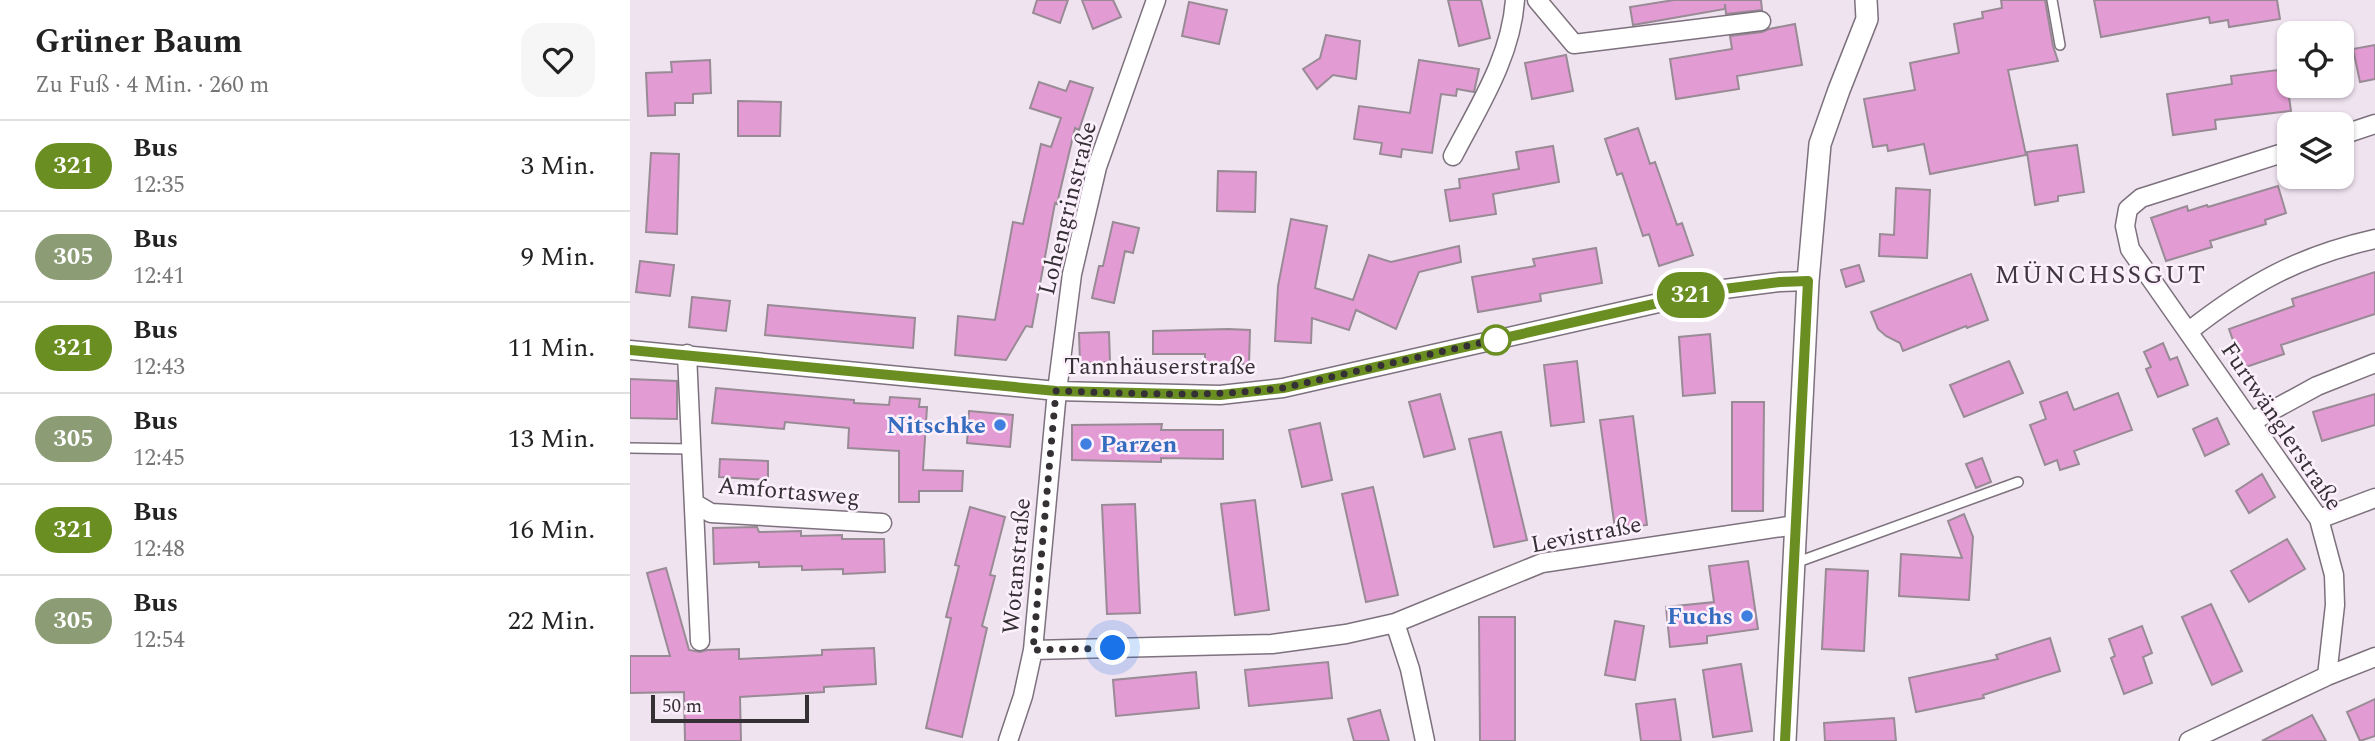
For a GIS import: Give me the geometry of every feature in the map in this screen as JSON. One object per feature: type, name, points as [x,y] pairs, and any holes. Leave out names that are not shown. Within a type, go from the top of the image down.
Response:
[{"type":"street","name":"Lohengrinstraße","points":[[1056,391],[1072,274],[1097,167],[1156,0]]},
{"type":"street","points":[[1453,156],[1499,66],[1511,30],[1515,0]]},
{"type":"street","points":[[1537,0],[1574,44],[1761,21]]},
{"type":"street","points":[[1785,741],[1808,281],[1821,144],[1867,19],[1869,1]]},
{"type":"street","points":[[2354,131],[2375,124]]},
{"type":"street","name":"Furtwänglerstraße","points":[[2277,155],[2141,198],[2128,209],[2125,226],[2130,250],[2319,519],[2334,575],[2335,605],[2327,676]]},
{"type":"street","points":[[2189,331],[2225,303],[2268,277],[2312,256],[2375,239]]},
{"type":"street","name":"Tannhäuserstraße","points":[[630,350],[1056,391],[1220,395],[1283,388],[1716,290],[1808,281]]},
{"type":"street","name":"Amfortasweg","points":[[687,354],[700,641]]},
{"type":"street","points":[[2251,422],[2316,386],[2375,363]]},
{"type":"street","name":"Wotanstraße","points":[[1008,741],[1023,696],[1033,650],[1056,391]]},
{"type":"street","points":[[2319,519],[2375,498]]},
{"type":"street","name":"Amfortasweg","points":[[694,503],[711,513],[882,523]]},
{"type":"street","name":"Levistraße","points":[[1033,650],[1272,645],[1346,634],[1395,623],[1542,563],[1795,525]]},
{"type":"street","points":[[1395,623],[1410,669],[1424,741]]},
{"type":"street","points":[[2189,741],[2327,676],[2375,657]]},
{"type":"lane","points":[[2052,0],[2060,45]]},
{"type":"lane","points":[[630,448],[691,449]]},
{"type":"lane","points":[[1794,564],[2018,482]]},
{"type":"building","points":[[1037,0],[1068,0],[1060,23],[1033,13]]},
{"type":"building","points":[[1082,0],[1113,0],[1121,17],[1093,29]]},
{"type":"building","points":[[1448,0],[1481,0],[1490,38],[1459,46]]},
{"type":"building","points":[[1674,0],[1761,0],[1762,10],[1726,14],[1725,4],[1725,9],[1633,25],[1630,7]]},
{"type":"building","points":[[2001,0],[2045,0],[2058,61],[2008,70],[2026,155],[1930,174],[1924,144],[1888,151],[1887,145],[1873,147],[1864,99],[1915,90],[1910,63],[1959,53],[1954,24],[1983,18],[1982,12],[2002,8]]},
{"type":"building","points":[[2094,0],[2277,0],[2280,19],[2229,27],[2228,20],[2210,23],[2209,17],[2101,37]]},
{"type":"building","points":[[1189,2],[1227,10],[1219,44],[1182,36]]},
{"type":"building","points":[[1795,24],[1802,65],[1737,76],[1739,89],[1676,99],[1670,59],[1732,49],[1730,36]]},
{"type":"building","points":[[1326,35],[1360,41],[1356,79],[1333,75],[1317,89],[1303,69],[1320,58]]},
{"type":"building","points":[[2375,45],[2375,79],[2360,82],[2354,49]]},
{"type":"building","points":[[1566,55],[1573,91],[1532,99],[1525,63]]},
{"type":"building","points":[[710,60],[711,93],[693,94],[693,103],[675,103],[675,115],[648,116],[646,73],[672,72],[671,62]]},
{"type":"building","points":[[1419,60],[1479,69],[1474,92],[1457,89],[1456,96],[1441,94],[1432,153],[1402,149],[1401,157],[1380,154],[1382,143],[1354,139],[1359,106],[1410,113]]},
{"type":"building","points":[[2277,70],[2277,98],[2289,98],[2291,111],[2215,120],[2216,129],[2173,135],[2167,94],[2232,84],[2231,76]]},
{"type":"building","points":[[1070,81],[1093,88],[1079,130],[1075,128],[1057,204],[1055,203],[1032,327],[1026,326],[1006,360],[955,355],[958,316],[995,320],[1013,222],[1023,224],[1041,144],[1051,147],[1061,118],[1030,108],[1039,82],[1066,91]]},
{"type":"building","points":[[738,101],[781,102],[780,136],[738,136]]},
{"type":"building","points":[[1638,128],[1650,164],[1655,162],[1677,225],[1682,223],[1693,255],[1659,266],[1649,234],[1643,236],[1622,173],[1617,175],[1605,139]]},
{"type":"building","points":[[2077,145],[2084,192],[2058,196],[2058,201],[2035,205],[2027,152]]},
{"type":"building","points":[[1553,146],[1559,182],[1493,194],[1496,214],[1450,221],[1445,190],[1460,188],[1459,179],[1519,169],[1516,152]]},
{"type":"building","points":[[651,153],[679,154],[677,234],[646,232]]},
{"type":"building","points":[[1218,171],[1256,172],[1255,212],[1217,211]]},
{"type":"building","points":[[2277,186],[2286,213],[2265,220],[2266,224],[2210,241],[2212,247],[2166,261],[2151,218],[2187,206],[2188,211],[2207,205],[2208,207]]},
{"type":"building","points":[[1896,188],[1930,190],[1927,258],[1879,256],[1880,234],[1894,235]]},
{"type":"building","points":[[1291,219],[1327,226],[1315,288],[1353,300],[1369,255],[1391,262],[1459,246],[1461,262],[1419,272],[1396,329],[1356,310],[1349,330],[1312,318],[1311,343],[1275,341],[1278,286]]},
{"type":"building","points":[[1113,222],[1139,228],[1133,253],[1125,251],[1114,303],[1092,298]]},
{"type":"building","points":[[1596,248],[1602,283],[1540,294],[1541,301],[1478,312],[1472,277],[1535,266],[1533,259]]},
{"type":"building","points":[[640,261],[674,265],[670,296],[636,292]]},
{"type":"building","points":[[1859,265],[1864,281],[1846,287],[1841,270]]},
{"type":"building","points":[[2375,272],[2375,314],[2281,345],[2284,354],[2243,368],[2229,329],[2294,306],[2292,299]]},
{"type":"building","points":[[1971,274],[1988,320],[1903,351],[1900,343],[1878,329],[1871,312]]},
{"type":"building","points":[[692,297],[730,301],[726,331],[689,327]]},
{"type":"building","points":[[768,305],[915,318],[913,348],[765,335]]},
{"type":"building","points":[[1250,330],[1249,364],[1205,363],[1205,354],[1153,354],[1153,331]]},
{"type":"building","points":[[1109,332],[1110,362],[1080,363],[1079,333]]},
{"type":"building","points":[[1710,334],[1715,393],[1683,396],[1679,337]]},
{"type":"building","points":[[2163,343],[2170,360],[2177,357],[2188,385],[2158,397],[2146,369],[2151,367],[2144,352]]},
{"type":"building","points":[[1577,361],[1584,422],[1551,426],[1544,365]]},
{"type":"building","points":[[2009,361],[2023,393],[1964,417],[1950,385]]},
{"type":"building","points":[[630,379],[677,381],[677,419],[630,418]]},
{"type":"building","points":[[716,388],[889,405],[890,397],[920,399],[919,407],[927,407],[923,470],[963,471],[962,491],[919,491],[919,502],[899,502],[899,451],[848,448],[849,428],[785,422],[784,429],[712,423]]},
{"type":"building","points":[[2067,392],[2074,410],[2118,393],[2132,430],[2074,451],[2079,464],[2060,470],[2057,460],[2045,465],[2030,425],[2046,419],[2040,402]]},
{"type":"building","points":[[1440,394],[1455,449],[1424,457],[1409,402]]},
{"type":"building","points":[[2375,394],[2375,425],[2322,441],[2313,412]]},
{"type":"building","points":[[1732,402],[1764,402],[1763,511],[1732,511]]},
{"type":"building","points":[[969,411],[1013,415],[1010,447],[967,443]]},
{"type":"building","points":[[1633,416],[1647,525],[1615,529],[1600,420]]},
{"type":"building","points":[[2217,418],[2229,444],[2205,456],[2193,429]]},
{"type":"building","points":[[1320,423],[1332,480],[1302,487],[1289,430]]},
{"type":"building","points":[[1162,424],[1161,430],[1223,430],[1223,459],[1161,458],[1161,462],[1072,460],[1072,425]]},
{"type":"building","points":[[1501,432],[1527,540],[1494,547],[1469,439]]},
{"type":"building","points":[[1982,458],[1991,482],[1976,488],[1966,464]]},
{"type":"building","points":[[720,459],[768,461],[768,480],[719,477]]},
{"type":"building","points":[[2262,474],[2275,497],[2249,513],[2236,491]]},
{"type":"building","points":[[1373,487],[1398,595],[1366,602],[1342,494]]},
{"type":"building","points":[[1255,500],[1269,610],[1235,615],[1221,504]]},
{"type":"building","points":[[1135,504],[1140,613],[1107,614],[1102,505]]},
{"type":"building","points":[[970,507],[1005,517],[990,575],[995,576],[982,626],[987,628],[962,737],[926,728],[951,618],[946,617],[959,566],[955,565]]},
{"type":"building","points":[[1964,514],[1973,537],[1969,600],[1899,596],[1901,554],[1962,558],[1948,521]]},
{"type":"building","points":[[757,527],[759,532],[801,531],[801,536],[842,535],[842,539],[884,539],[885,572],[843,574],[843,569],[759,567],[759,562],[714,564],[713,528]]},
{"type":"building","points":[[2287,539],[2305,569],[2249,602],[2231,571]]},
{"type":"building","points":[[1748,561],[1758,629],[1707,636],[1707,643],[1670,647],[1666,607],[1714,602],[1709,566]]},
{"type":"building","points":[[666,568],[689,650],[700,652],[739,649],[739,659],[822,655],[822,650],[874,648],[876,684],[824,687],[824,692],[740,697],[741,741],[685,741],[684,692],[630,693],[630,656],[670,656],[647,573]]},
{"type":"building","points":[[1826,569],[1868,571],[1864,651],[1822,649]]},
{"type":"building","points":[[2211,604],[2242,671],[2212,685],[2182,617]]},
{"type":"building","points":[[1479,617],[1515,617],[1515,741],[1480,741]]},
{"type":"building","points":[[1615,621],[1644,626],[1635,680],[1605,675]]},
{"type":"building","points":[[2142,626],[2152,653],[2143,657],[2152,683],[2124,694],[2111,658],[2115,656],[2109,639]]},
{"type":"building","points":[[2050,638],[2060,671],[1983,695],[1984,698],[1916,712],[1909,678],[1998,659],[1996,655]]},
{"type":"building","points":[[1328,662],[1332,698],[1249,706],[1245,670]]},
{"type":"building","points":[[1741,664],[1752,731],[1713,737],[1703,670]]},
{"type":"building","points":[[1196,672],[1199,708],[1116,716],[1113,680]]},
{"type":"building","points":[[1675,699],[1681,741],[1641,741],[1636,704]]},
{"type":"building","points":[[2375,699],[2375,736],[2360,741],[2347,712]]},
{"type":"building","points":[[1380,710],[1389,741],[1354,741],[1348,719]]},
{"type":"building","points":[[2312,715],[2326,741],[2262,741]]},
{"type":"building","points":[[1894,718],[1896,741],[1825,741],[1824,723]]},
{"type":"bus line","name":"321","points":[[630,350],[1056,391],[1220,395],[1283,388],[1716,290],[1808,281],[1785,741]]},
{"type":"place","name":"Nitschke","points":[[1000,425]]},
{"type":"place","name":"Parzen","points":[[1086,444]]},
{"type":"place","name":"Fuchs","points":[[1747,616]]},
{"type":"district","name":"MÜNCHSSGUT","points":[[2101,274]]},
{"type":"route","points":[[1113,648],[1033,650],[1056,391],[1220,395],[1283,388],[1506,337],[1496,340]]}]
